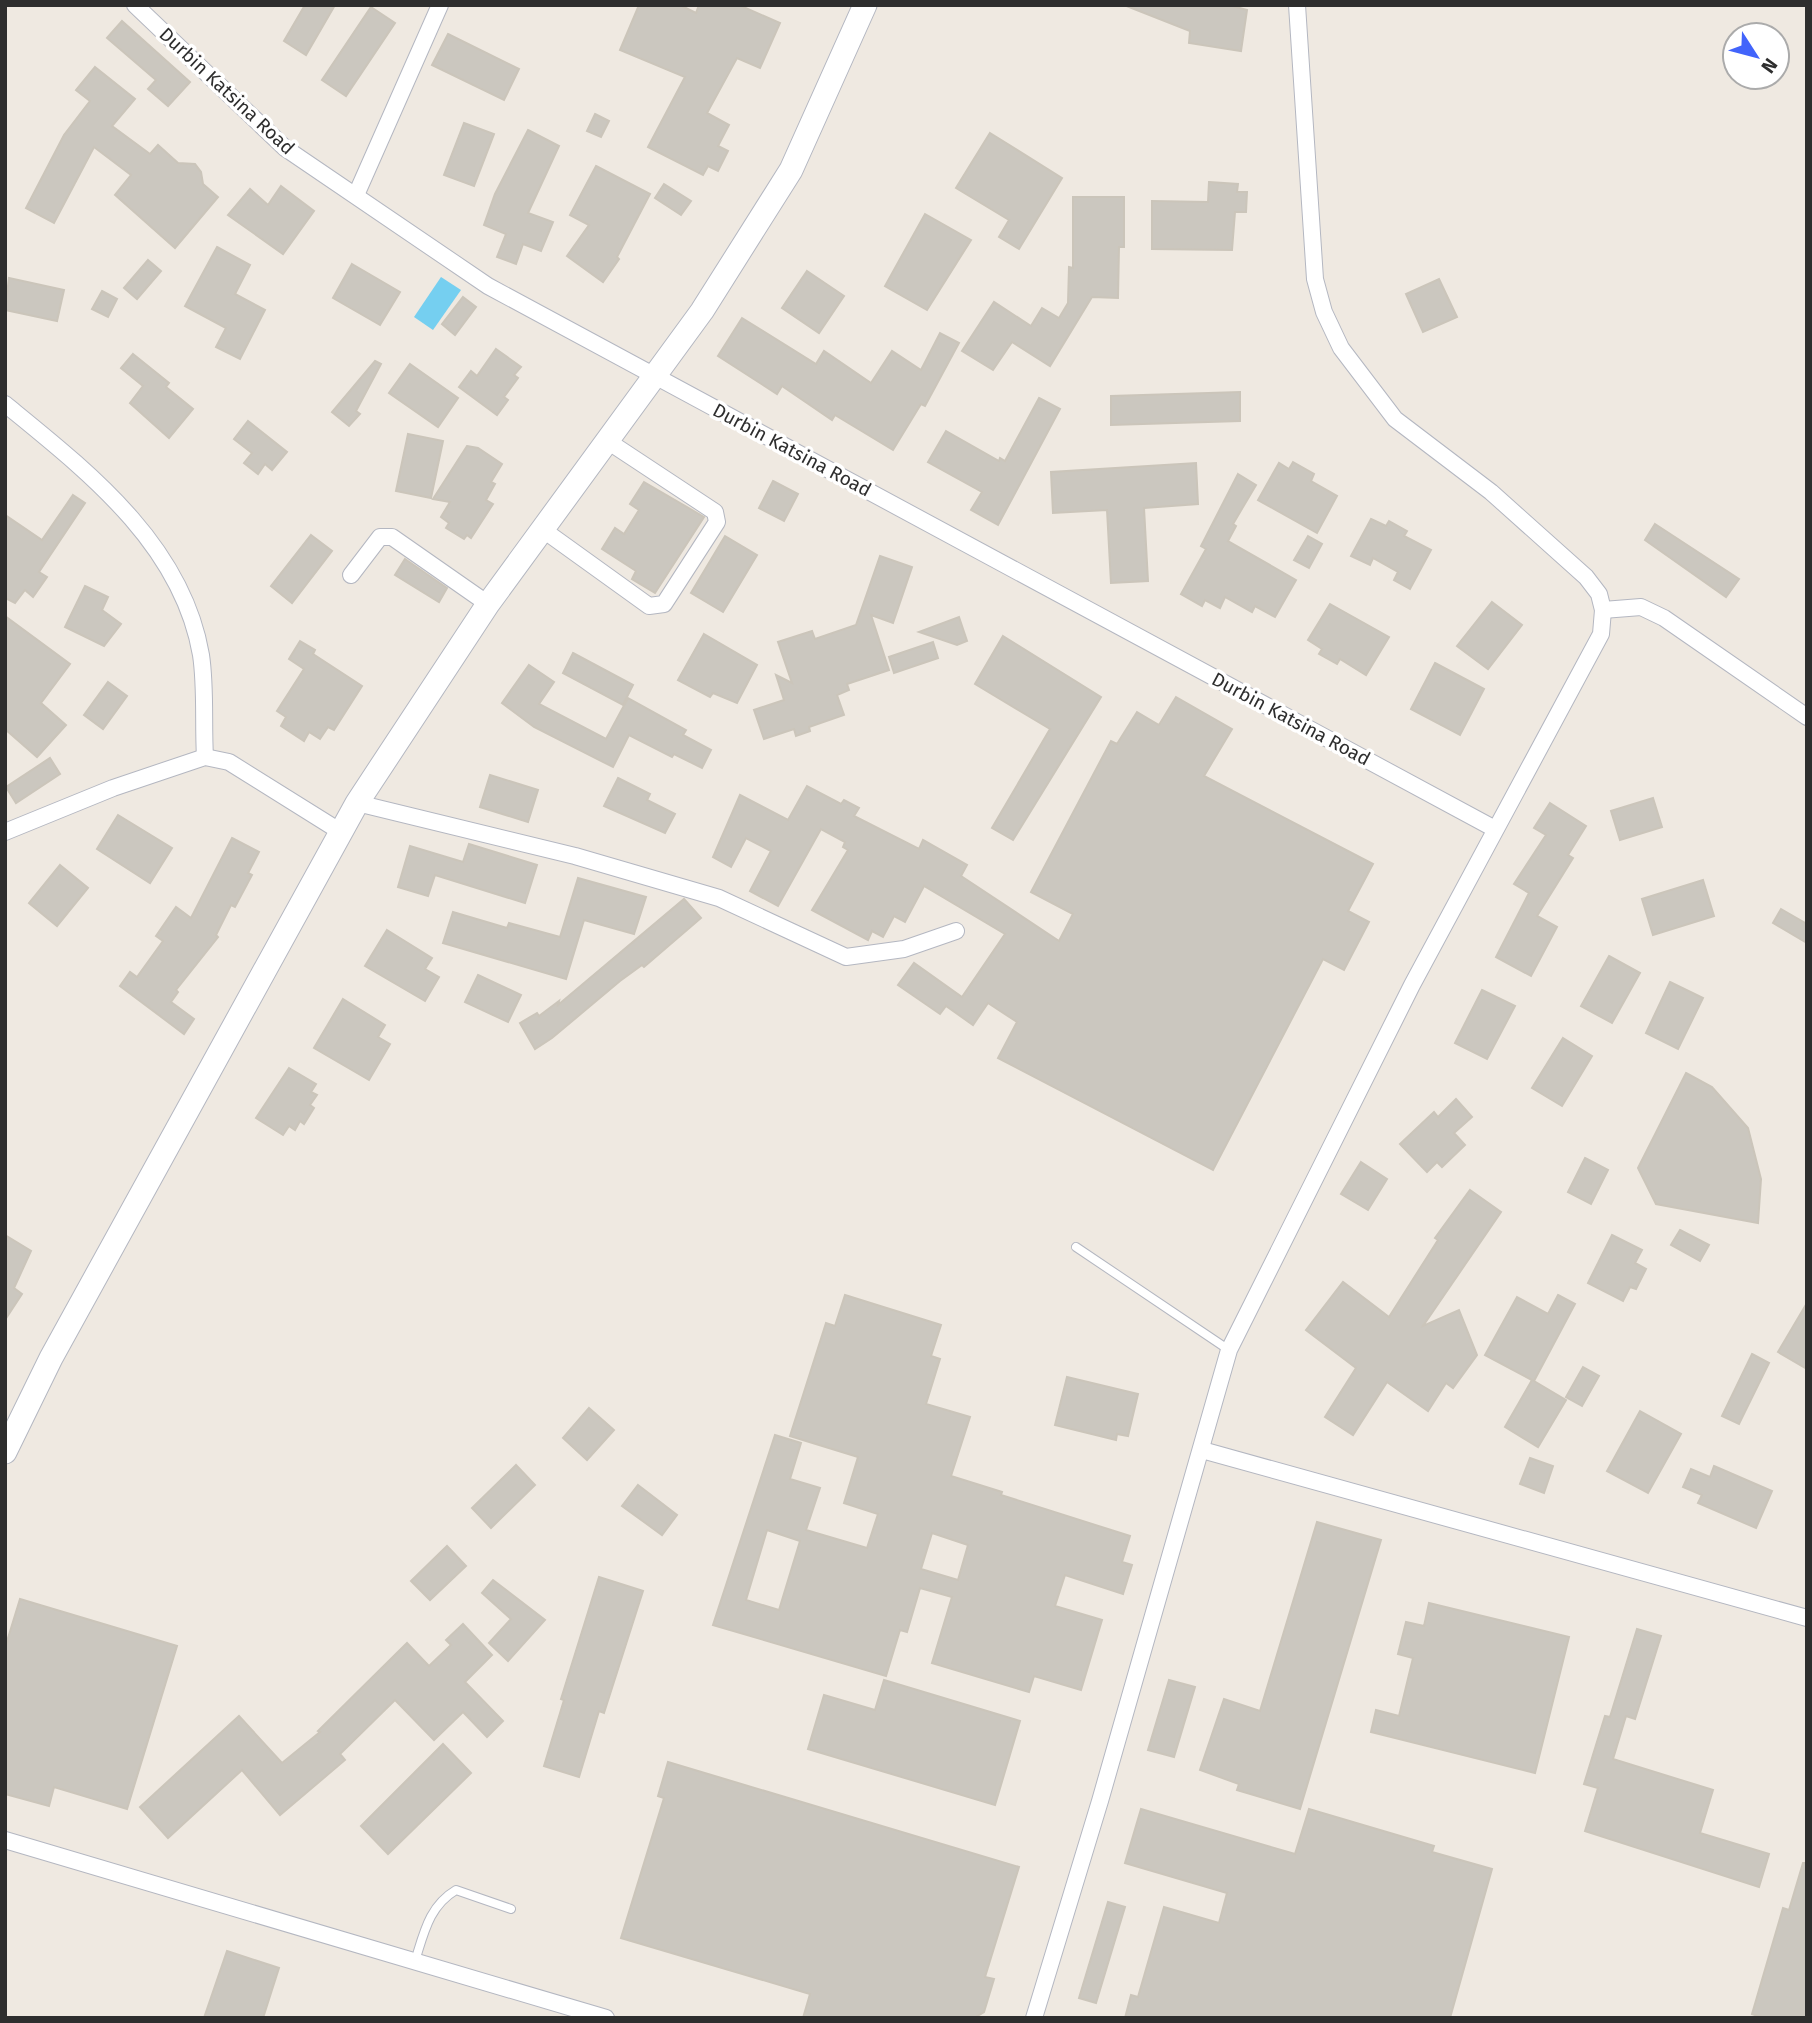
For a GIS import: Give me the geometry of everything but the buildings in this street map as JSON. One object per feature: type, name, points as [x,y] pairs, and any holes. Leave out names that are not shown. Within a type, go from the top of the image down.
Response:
[{"type":"street","name":"Durbin Katsina Road","points":[[135,5],[285,148],[488,286],[1495,829]]},
{"type":"street","points":[[356,195],[440,5]]},
{"type":"street","points":[[5,1452],[57,1347],[357,803],[488,604],[702,311],[791,170],[865,5]]},
{"type":"street","points":[[1034,2018],[1202,1450],[1229,1350],[1412,985],[1601,634],[1604,610],[1599,594],[1586,577],[1491,492],[1395,419],[1341,348],[1324,312],[1315,279],[1297,5]]},
{"type":"street","points":[[5,404],[80,465],[126,512],[163,558],[185,600],[201,656],[205,757]]},
{"type":"street","points":[[542,529],[649,606],[664,604],[717,522],[715,512],[606,440]]},
{"type":"street","points":[[351,575],[380,537],[392,537],[488,604]]},
{"type":"street","points":[[1604,610],[1641,607],[1664,618],[1807,717]]},
{"type":"street","points":[[5,832],[113,788],[205,757],[229,762],[341,832]]},
{"type":"street","points":[[357,803],[575,856],[719,898],[846,957],[904,949],[956,932]]},
{"type":"street","points":[[1202,1450],[1807,1618]]},
{"type":"street","points":[[5,1840],[606,2018]]},
{"type":"lane","points":[[1076,1247],[1229,1350]]},
{"type":"lane","points":[[415,1961],[434,1910],[444,1898],[456,1890],[511,1909]]},
{"type":"water","points":[[441,277],[461,290],[433,330],[414,317]]}]
